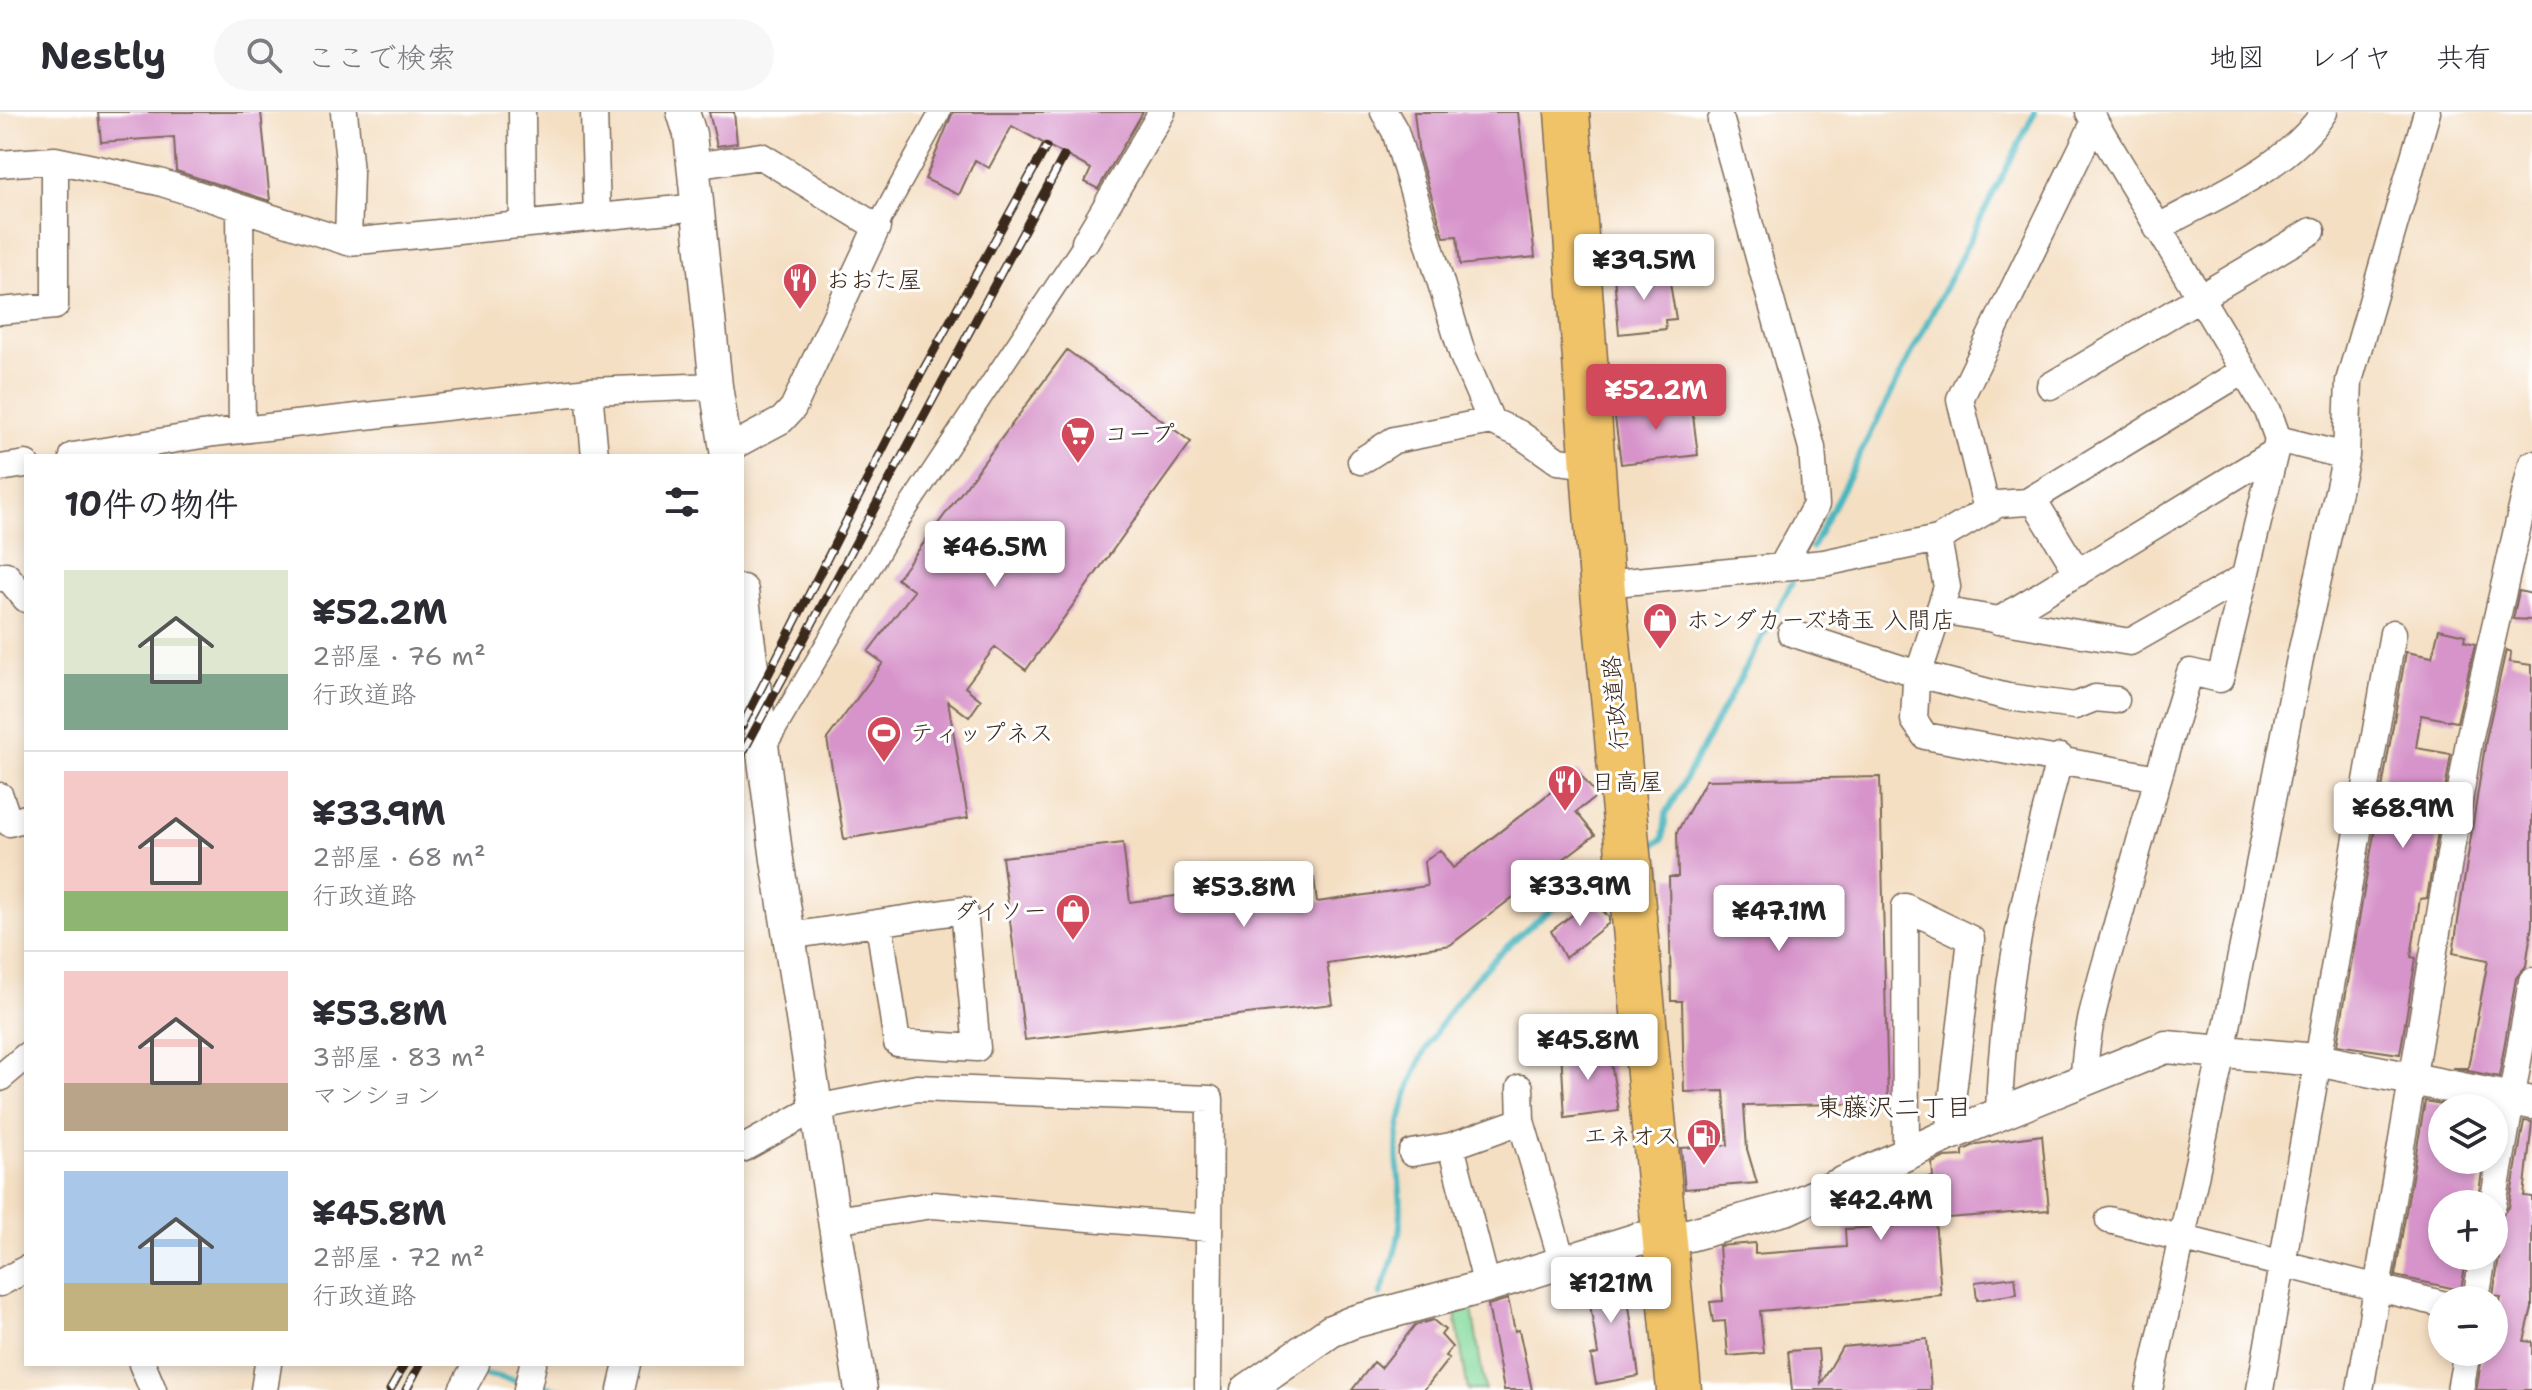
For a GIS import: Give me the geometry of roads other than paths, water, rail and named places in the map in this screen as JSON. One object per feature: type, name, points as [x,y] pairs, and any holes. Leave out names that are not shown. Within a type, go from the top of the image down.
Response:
[{"type":"highway","name":"行政道路","points":[[1567,112],[1592,465],[1679,1390]]},
{"type":"street","points":[[344,112],[350,172],[348,242]]},
{"type":"street","points":[[522,112],[523,225]]},
{"type":"street","points":[[594,112],[597,217]]},
{"type":"street","points":[[683,112],[690,134],[716,386],[726,453],[782,420],[793,408],[877,227],[940,112]]},
{"type":"street","points":[[762,753],[889,536],[1085,242],[1162,112]]},
{"type":"street","points":[[1384,112],[1395,131],[1463,356],[1491,421]]},
{"type":"street","points":[[2157,228],[2272,163],[2308,137],[2324,112]]},
{"type":"street","points":[[2149,1390],[2222,1052],[2300,658],[2346,456],[2349,381],[2427,112]]},
{"type":"street","points":[[2084,1078],[2085,1059],[2108,956],[2190,672],[2220,679],[2277,446],[2268,411],[2092,116]]},
{"type":"street","points":[[1987,510],[1960,399],[2092,116]]},
{"type":"street","points":[[1721,121],[1812,448],[1816,505],[1781,568]]},
{"type":"street","points":[[693,166],[761,156],[877,227]]},
{"type":"street","points":[[0,164],[55,160],[159,182],[348,242],[699,207]]},
{"type":"street","points":[[0,311],[55,306],[55,160]]},
{"type":"street","points":[[240,208],[242,429]]},
{"type":"street","points":[[2050,386],[2312,231]]},
{"type":"street","points":[[1604,584],[1824,563],[1938,539],[1998,504],[2033,499],[2243,371]]},
{"type":"street","points":[[86,454],[242,429],[589,391],[716,386]]},
{"type":"street","points":[[589,391],[595,454]]},
{"type":"street","points":[[1361,461],[1394,440],[1491,421],[1518,433],[1558,461],[1592,465]]},
{"type":"street","points":[[1998,621],[2277,446],[2346,456]]},
{"type":"street","points":[[0,468],[24,464]]},
{"type":"street","points":[[2360,1390],[2470,736],[2532,464]]},
{"type":"street","points":[[2033,499],[2078,573]]},
{"type":"street","points":[[1938,539],[1947,587],[1918,674],[1914,720],[1925,736],[2060,757],[2158,778]]},
{"type":"street","points":[[0,578],[6,575],[24,597]]},
{"type":"street","points":[[1940,610],[2130,642],[2244,577]]},
{"type":"street","points":[[744,607],[789,936],[861,1390]]},
{"type":"street","points":[[1791,633],[1918,674],[2035,701],[2075,706],[2095,698],[2116,700]]},
{"type":"street","points":[[2260,1390],[2393,633]]},
{"type":"street","points":[[1999,1114],[2000,1077],[2018,920],[2060,757]]},
{"type":"street","points":[[0,796],[9,823],[24,819]]},
{"type":"street","points":[[1906,1156],[1905,907],[1971,939],[1948,1135]]},
{"type":"street","points":[[789,936],[964,910],[977,1048],[897,1043],[879,923]]},
{"type":"street","points":[[2497,1190],[2522,1101],[2532,981]]},
{"type":"street","points":[[1247,1390],[1331,1331],[1353,1322],[1563,1264],[1638,1239],[1689,1235],[1788,1208],[1948,1135],[2166,1047],[2317,1060],[2413,1076],[2522,1101]]},
{"type":"street","points":[[0,1078],[24,1058]]},
{"type":"street","points":[[744,1148],[816,1108],[917,1088],[1210,1099],[1208,1390]]},
{"type":"street","points":[[1520,1088],[1521,1121],[1563,1264]]},
{"type":"street","points":[[1412,1153],[1451,1146],[1521,1121]]},
{"type":"street","points":[[1451,1146],[1487,1286]]},
{"type":"street","points":[[834,1220],[933,1205],[1209,1228]]},
{"type":"street","points":[[2109,1220],[2428,1300]]},
{"type":"street","points":[[0,1283],[24,1270]]},
{"type":"street","points":[[143,1366],[153,1390]]},
{"type":"street","points":[[264,1390],[268,1366]]},
{"type":"street","points":[[462,1390],[475,1366]]},
{"type":"street","points":[[527,1390],[533,1366]]},
{"type":"street","points":[[621,1390],[627,1366]]},
{"type":"street","points":[[2460,1390],[2464,1366]]},
{"type":"waterway","points":[[1812,548],[2035,112]]},
{"type":"waterway","points":[[1647,849],[1663,839],[1666,814],[1792,583]]},
{"type":"waterway","points":[[1380,1295],[1395,1252],[1400,1225],[1398,1134],[1408,1091],[1425,1051],[1475,979],[1507,947],[1540,918],[1612,869]]},
{"type":"waterway","points":[[479,1373],[523,1382]]},
{"type":"waterway","points":[[534,1384],[562,1390]]},
{"type":"railway","points":[[744,722],[921,374],[1046,147]]},
{"type":"railway","points":[[744,750],[1064,156]]},
{"type":"railway","points":[[390,1390],[404,1366]]},
{"type":"railway","points":[[406,1390],[419,1366]]},
{"type":"place","name":"おおた屋","points":[[800,311]]},
{"type":"place","name":"コープ","points":[[1078,465]]},
{"type":"place","name":"ホンダカーズ埼玉 入間店","points":[[1660,651]]},
{"type":"place","name":"ティップネス","points":[[884,764]]},
{"type":"place","name":"日高屋","points":[[1565,813]]},
{"type":"place","name":"ダイソー","points":[[1073,942]]},
{"type":"place","name":"エネオス","points":[[1704,1167]]},
{"type":"district","name":"東藤沢二丁目","points":[[1894,1107]]}]
